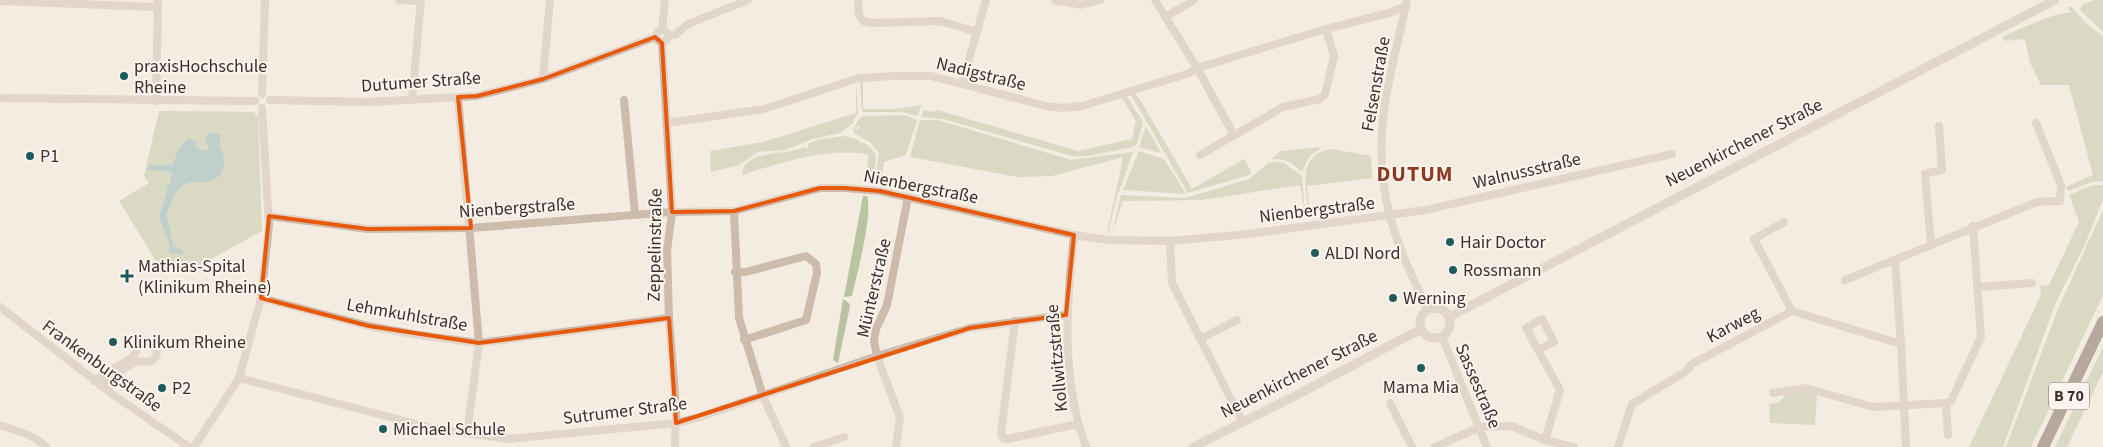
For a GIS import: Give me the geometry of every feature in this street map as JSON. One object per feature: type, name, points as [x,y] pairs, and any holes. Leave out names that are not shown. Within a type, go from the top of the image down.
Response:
[{"type":"highway","name":"B 70","points":[[2043,447],[2103,322]]},
{"type":"street","points":[[262,94],[264,0]]},
{"type":"street","points":[[399,0],[421,0],[412,100]]},
{"type":"street","points":[[542,78],[550,0]]},
{"type":"street","points":[[662,30],[665,0]]},
{"type":"street","points":[[669,36],[675,35],[688,24],[748,0]]},
{"type":"street","points":[[858,0],[859,15],[863,21],[871,23],[940,20],[977,32]]},
{"type":"street","points":[[962,84],[986,0]]},
{"type":"street","points":[[1055,0],[1081,5],[1100,0]]},
{"type":"street","points":[[1155,0],[1197,68],[1234,135]]},
{"type":"street","points":[[1166,17],[1194,0]]},
{"type":"street","name":"Neuenkirchener Straße","points":[[1450,317],[2054,0]]},
{"type":"street","points":[[0,1],[158,4],[156,102]]},
{"type":"street","name":"Felsenstraße","points":[[1389,13],[1407,3]]},
{"type":"street","name":"Felsenstraße","points":[[1407,3],[1383,118],[1382,162],[1389,216],[1404,263],[1428,309]]},
{"type":"street","name":"Nadigstraße","points":[[666,123],[764,109],[858,78],[931,76],[1046,106],[1063,108],[1082,106],[1187,74],[1197,68],[1326,29],[1389,13]]},
{"type":"street","points":[[1200,155],[1283,107],[1320,99],[1325,95],[1334,56],[1326,29]]},
{"type":"street","points":[[662,30],[669,36]]},
{"type":"street","points":[[662,30],[657,32],[655,38],[662,43],[667,41],[669,36]]},
{"type":"street","name":"Dutumer Straße","points":[[270,100],[369,102],[477,96],[542,78],[655,38]]},
{"type":"street","name":"Zeppelinstraße","points":[[662,43],[672,212],[668,252],[669,318],[676,423],[675,447]]},
{"type":"street","points":[[262,94],[270,100],[268,106],[262,108]]},
{"type":"street","points":[[255,101],[258,95],[262,94]]},
{"type":"street","points":[[458,97],[471,228],[479,343],[467,433]]},
{"type":"street","points":[[0,98],[156,102],[255,101]]},
{"type":"street","points":[[624,100],[635,214]]},
{"type":"street","points":[[255,101],[262,108]]},
{"type":"street","points":[[194,447],[239,378],[261,298],[269,238],[262,108]]},
{"type":"street","points":[[1845,280],[1973,226],[2037,202],[2060,201],[2061,185],[2036,123]]},
{"type":"street","points":[[1931,245],[1925,174],[1942,170],[1939,126]]},
{"type":"street","name":"Walnussstraße","points":[[1389,216],[1425,210],[1672,154]]},
{"type":"street","name":"Nienbergstraße","points":[[269,216],[368,229],[471,228],[635,214],[734,211],[820,188],[880,191],[1074,235],[1108,240],[1170,241],[1249,234],[1389,216]]},
{"type":"street","name":"Münterstraße","points":[[896,447],[900,418],[877,356],[874,341],[876,329],[887,305],[908,197]]},
{"type":"street","points":[[734,211],[735,272],[739,318],[744,340],[764,396],[786,447]]},
{"type":"street","points":[[1784,222],[1754,239],[1792,311],[1901,344]]},
{"type":"street","points":[[1772,393],[1806,388],[1873,407],[1946,403],[1951,401],[1981,337],[1973,226]]},
{"type":"street","name":"Kollwitzstraße","points":[[1074,235],[1066,315],[1070,368],[1078,424],[1086,447]]},
{"type":"street","points":[[1170,241],[1172,283],[1242,421]]},
{"type":"street","points":[[735,272],[746,272],[806,256],[816,264],[816,273],[806,320],[744,340]]},
{"type":"street","points":[[1895,260],[1906,447]]},
{"type":"street","points":[[1978,286],[2032,282]]},
{"type":"street","name":"Lehmkuhlstraße","points":[[261,298],[369,326],[479,343],[669,318]]},
{"type":"street","name":"Frankenburgstraße","points":[[0,307],[97,383],[189,447]]},
{"type":"street","points":[[1440,308],[1450,317],[1450,329],[1442,337],[1430,338],[1421,329],[1420,318],[1428,309],[1440,308]]},
{"type":"street","name":"Karweg","points":[[1618,447],[1632,404],[1685,372],[1692,364],[1792,311]]},
{"type":"street","name":"Sutrumer Straße","points":[[239,378],[432,428],[508,439],[676,423],[764,396],[877,356],[970,328],[1066,315]]},
{"type":"street","points":[[1200,340],[1237,320]]},
{"type":"street","points":[[1015,321],[1001,432],[1003,438],[1007,439],[1078,424]]},
{"type":"street","name":"Neuenkirchener Straße","points":[[1193,447],[1293,397],[1421,329]]},
{"type":"street","name":"Sassestraße","points":[[1442,337],[1487,447]]},
{"type":"street","points":[[148,342],[155,348],[157,355],[152,361],[148,363],[136,361],[97,383],[133,357],[140,343],[148,342]]},
{"type":"street","points":[[1538,350],[1560,390],[1545,440]]},
{"type":"street","points":[[1390,403],[1412,447]]},
{"type":"street","points":[[1946,403],[1948,435]]},
{"type":"street","points":[[0,425],[38,439],[46,447]]},
{"type":"street","points":[[1435,447],[1480,426],[1512,426],[1545,440],[1574,447]]},
{"type":"street","points":[[814,447],[844,437]]},
{"type":"highlighted area","points":[[655,37],[662,43],[672,212],[734,211],[820,188],[845,188],[880,191],[1074,235],[1066,315],[970,328],[676,423],[669,318],[479,343],[369,326],[261,298],[269,216],[368,229],[471,228],[458,97],[477,96],[543,79]]},
{"type":"green space","points":[[2094,0],[2103,0],[2103,32],[2080,10],[2082,5]]},
{"type":"green space","points":[[2068,7],[2072,7],[2086,23],[2103,36],[2103,181],[2092,182],[2068,191],[2066,187],[2093,175],[2069,85],[2041,85],[2030,63],[2025,39],[2005,41],[2002,37],[2048,18],[2071,13]]},
{"type":"green space","points":[[860,80],[863,81],[863,109],[896,109],[921,105],[918,116],[902,112],[862,112]]},
{"type":"green space","points":[[856,83],[858,113],[852,124],[840,133],[812,139],[786,150],[758,152],[739,165],[711,172],[710,151],[763,142],[856,113]]},
{"type":"green space","points":[[1134,93],[1141,101],[1192,189],[1244,159],[1252,174],[1188,193],[1131,95]]},
{"type":"green space","points":[[1126,95],[1143,122],[1137,144],[1133,147],[1088,156],[1072,156],[943,119],[921,117],[924,110],[932,112],[938,110],[1078,151],[1132,139],[1136,121],[1122,98]]},
{"type":"green space","points":[[159,111],[254,112],[258,117],[262,231],[189,271],[158,264],[119,201],[149,183],[144,176]]},
{"type":"green space","points":[[904,115],[917,120],[906,155],[884,162],[880,185],[875,184],[879,153],[871,143],[855,134],[853,128],[858,130],[860,126],[854,127],[859,119],[864,116]]},
{"type":"green space","points":[[920,120],[938,120],[1071,160],[1133,152],[1116,200],[1108,234],[1123,157],[1052,176],[1018,177],[910,157]]},
{"type":"green space","points":[[1146,126],[1161,153],[1139,147]]},
{"type":"green space","points":[[845,136],[859,140],[862,144],[864,142],[875,153],[876,162],[870,184],[867,183],[868,154],[836,153],[804,157],[742,175],[744,166],[757,157],[805,147],[806,149],[809,147],[808,144],[817,140]]},
{"type":"green space","points":[[1322,147],[1309,157],[1302,172],[1295,166],[1280,159],[1270,160],[1281,151]]},
{"type":"green space","points":[[1332,149],[1371,156],[1372,178],[1307,186],[1310,216],[1306,185],[1308,165],[1321,152]]},
{"type":"green space","points":[[1139,151],[1164,159],[1186,194],[1123,190]]},
{"type":"green space","points":[[1268,163],[1284,163],[1302,176],[1305,213],[1300,185],[1203,200],[1123,201],[1112,233],[1121,195],[1185,198],[1249,179]]},
{"type":"green space","points":[[2093,185],[2103,185],[2103,199],[2085,244],[2056,302],[2003,447],[1969,447],[2041,295],[2040,286],[2049,285],[2079,222],[2069,195]]},
{"type":"green space","points":[[863,196],[867,196],[868,205],[864,245],[852,296],[844,297]]},
{"type":"green space","points":[[2103,210],[2103,295],[2031,447],[2006,447],[2058,309]]},
{"type":"green space","points":[[843,299],[850,306],[838,363],[833,360]]},
{"type":"green space","points":[[2103,347],[2103,372],[2067,447],[2055,447]]},
{"type":"green space","points":[[1806,391],[1817,394],[1815,425],[1770,423],[1769,404],[1778,403],[1787,394]]},
{"type":"water","points":[[208,133],[220,135],[219,139],[224,160],[223,169],[214,180],[188,183],[178,190],[166,215],[174,247],[184,250],[182,255],[169,252],[170,246],[159,216],[172,172],[148,170],[148,165],[173,165],[178,149],[189,138],[198,143],[195,145],[199,150],[210,150],[205,141]]},
{"type":"place","name":"praxisHochschule Rheine","points":[[124,76]]},
{"type":"place","name":"P1","points":[[30,156]]},
{"type":"place","name":"Hair Doctor","points":[[1450,242]]},
{"type":"place","name":"ALDI Nord","points":[[1315,253]]},
{"type":"place","name":"Rossmann","points":[[1453,270]]},
{"type":"place","name":"Mathias-Spital (Klinikum Rheine)","points":[[127,276]]},
{"type":"place","name":"Werning","points":[[1393,298]]},
{"type":"place","name":"Klinikum Rheine","points":[[113,342]]},
{"type":"place","name":"Mama Mia","points":[[1421,368]]},
{"type":"place","name":"P2","points":[[162,388]]},
{"type":"place","name":"Michael Schule","points":[[383,429]]},
{"type":"district","name":"DUTUM","points":[[1415,174]]}]
